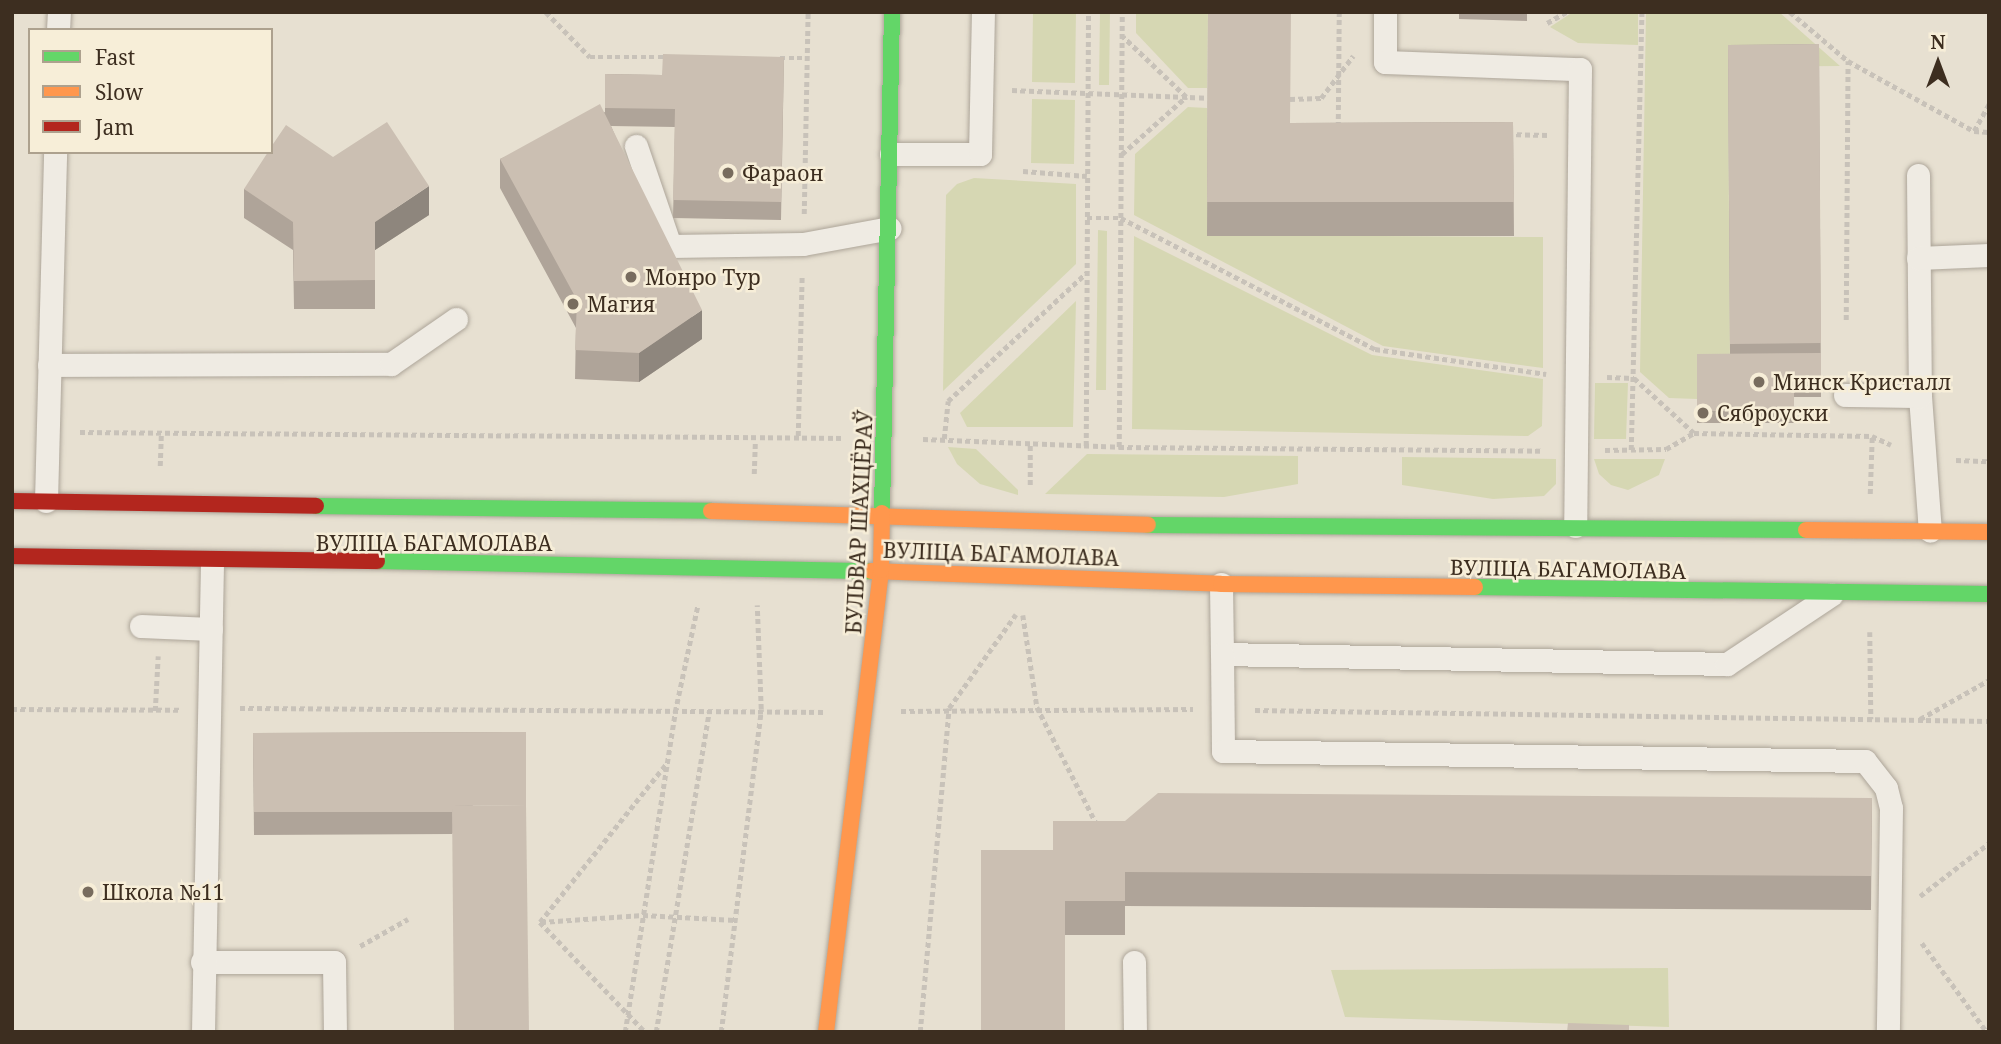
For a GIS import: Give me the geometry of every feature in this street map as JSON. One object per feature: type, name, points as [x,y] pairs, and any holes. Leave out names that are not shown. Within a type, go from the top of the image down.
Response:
[{"type":"main road","name":"БУЛЬВАР ШАХЦЁРАЎ","points":[[826,1032],[881,570],[890,228],[892,12]]},
{"type":"main road","name":"ВУЛІЦА БАГАМОЛАВА","points":[[12,501],[883,516],[1029,524],[1575,526],[1989,532]]},
{"type":"main road","points":[[212,562],[213,503]]},
{"type":"main road","name":"ВУЛІЦА БАГАМОЛАВА","points":[[12,556],[212,562],[881,570],[1221,584],[1989,594]]},
{"type":"lane","points":[[891,153],[980,154],[983,12]]},
{"type":"lane","points":[[1385,12],[1385,62],[1580,69],[1575,526]]},
{"type":"lane","points":[[636,146],[670,246],[803,244],[890,228]]},
{"type":"lane","points":[[46,501],[55,154]]},
{"type":"lane","points":[[1918,175],[1920,396],[1927,462],[1930,531]]},
{"type":"lane","points":[[1918,258],[1989,256]]},
{"type":"lane","points":[[49,365],[391,364],[456,318]]},
{"type":"lane","points":[[1845,395],[1920,396]]},
{"type":"lane","points":[[203,1032],[202,962],[212,708],[212,562]]},
{"type":"lane","points":[[1221,584],[1223,751],[1866,761],[1886,788],[1891,808],[1888,1032]]},
{"type":"lane","points":[[1222,654],[1727,664],[1834,594]]},
{"type":"lane","points":[[141,626],[211,629]]},
{"type":"lane","points":[[202,962],[334,962],[335,1032]]},
{"type":"lane","points":[[1134,962],[1135,1032]]},
{"type":"path","points":[[546,12],[590,57],[672,58]]},
{"type":"path","points":[[1086,446],[1088,12]]},
{"type":"path","points":[[1119,447],[1122,12]]},
{"type":"path","points":[[1338,133],[1339,12]]},
{"type":"path","points":[[1547,23],[1566,12]]},
{"type":"path","points":[[1631,450],[1642,12]]},
{"type":"path","points":[[1790,12],[1848,61],[1974,131],[1989,132]]},
{"type":"path","points":[[1122,36],[1186,97]]},
{"type":"path","points":[[767,58],[808,58]]},
{"type":"path","points":[[1846,320],[1848,61]]},
{"type":"path","points":[[1290,99],[1321,98],[1339,75]]},
{"type":"path","points":[[982,89],[1208,98]]},
{"type":"path","points":[[1122,153],[1186,97]]},
{"type":"path","points":[[1974,131],[1989,104]]},
{"type":"path","points":[[1500,134],[1554,135],[1554,148]]},
{"type":"path","points":[[1023,171],[1087,176]]},
{"type":"path","points":[[1087,218],[1121,218],[1375,349],[1425,359],[1578,377],[1634,377],[1694,433]]},
{"type":"path","points":[[1086,273],[948,401],[944,439],[1119,447],[1576,451],[1667,449],[1694,433],[1872,436],[1927,462],[1989,461]]},
{"type":"path","points":[[46,430],[755,440]]},
{"type":"path","points":[[745,600],[756,600]]},
{"type":"path","points":[[625,1032],[675,712],[699,601],[710,601]]},
{"type":"path","points":[[1022,607],[1037,707],[1099,828]]},
{"type":"path","points":[[1919,719],[1989,680]]},
{"type":"path","points":[[920,1032],[949,708],[1989,721]]},
{"type":"path","points":[[12,709],[675,712],[761,709],[721,1032]]},
{"type":"path","points":[[656,1032],[709,711]]},
{"type":"path","points":[[540,922],[667,761]]},
{"type":"path","points":[[1916,899],[1989,843]]},
{"type":"path","points":[[540,922],[643,915],[735,920]]},
{"type":"path","points":[[334,962],[408,919]]},
{"type":"path","points":[[540,922],[645,1032]]},
{"type":"path","points":[[1918,938],[1987,1032]]},
{"type":"green space","points":[[1033,12],[1076,12],[1075,83],[1032,82]]},
{"type":"green space","points":[[1100,12],[1110,12],[1109,85],[1099,85]]},
{"type":"green space","points":[[1136,12],[1208,12],[1207,88],[1188,88],[1136,33]]},
{"type":"green space","points":[[1573,12],[1638,12],[1638,45],[1578,43],[1550,27]]},
{"type":"green space","points":[[1646,12],[1779,12],[1840,66],[1728,67],[1730,366],[1697,367],[1697,399],[1669,398],[1640,372]]},
{"type":"green space","points":[[1032,99],[1075,100],[1074,164],[1031,163]]},
{"type":"green space","points":[[1188,107],[1207,108],[1208,235],[1543,237],[1543,368],[1383,346],[1134,215],[1135,154]]},
{"type":"green space","points":[[974,178],[1076,184],[1076,264],[943,391],[946,195],[957,184]]},
{"type":"green space","points":[[1098,230],[1107,231],[1106,390],[1096,390]]},
{"type":"green space","points":[[1134,236],[1372,355],[1543,379],[1542,426],[1528,436],[1132,429]]},
{"type":"green space","points":[[1076,301],[1073,427],[967,427],[960,413]]},
{"type":"green space","points":[[1595,383],[1628,383],[1626,439],[1594,439]]},
{"type":"green space","points":[[948,447],[976,449],[1018,490],[1018,495],[980,484],[957,464]]},
{"type":"green space","points":[[1087,454],[1298,456],[1298,484],[1224,497],[1045,494]]},
{"type":"green space","points":[[1402,457],[1556,459],[1556,484],[1544,496],[1493,499],[1402,485]]},
{"type":"green space","points":[[1594,459],[1665,459],[1659,475],[1628,490],[1611,485],[1599,474]]},
{"type":"green space","points":[[1668,968],[1669,1027],[1345,1017],[1331,970]]},
{"type":"building","points":[[1208,12],[1291,12],[1290,123],[1513,122],[1514,202],[1207,202]]},
{"type":"building","points":[[1819,44],[1821,343],[1730,344],[1728,45]]},
{"type":"building","name":"Фараон","points":[[663,54],[784,57],[781,202],[673,200],[675,109],[605,108],[605,74],[662,75]]},
{"type":"building","points":[[600,104],[702,310],[639,353],[575,350],[577,300],[500,159]]},
{"type":"building","points":[[387,122],[429,186],[375,222],[375,280],[294,281],[293,222],[244,189],[267,154],[273,154],[273,144],[286,125],[333,157]]},
{"type":"building","name":"Минск Кристалл","points":[[1821,353],[1821,385],[1794,385],[1794,411],[1697,411],[1697,354]]},
{"type":"building","points":[[526,732],[526,805],[452,806],[452,812],[254,812],[253,733]]},
{"type":"building","points":[[1158,793],[1872,798],[1871,876],[1125,872],[1125,901],[1065,901],[1065,1032],[981,1032],[981,850],[1053,850],[1053,821],[1125,821]]},
{"type":"building","points":[[526,805],[529,1032],[454,1032],[452,806]]},
{"type":"building","points":[[1568,1023],[1629,1025],[1629,1032],[1567,1032]]},
{"type":"traffic: fast","points":[[882,513],[892,12]]},
{"type":"traffic: fast","points":[[316,506],[711,511]]},
{"type":"traffic: fast","points":[[1148,525],[1806,530]]},
{"type":"traffic: fast","points":[[377,561],[871,571]]},
{"type":"traffic: fast","points":[[1475,587],[1989,594]]},
{"type":"traffic: slow","points":[[711,511],[1148,525]]},
{"type":"traffic: slow","points":[[826,1032],[881,570],[882,513]]},
{"type":"traffic: slow","points":[[1806,530],[1989,532]]},
{"type":"traffic: slow","points":[[871,571],[1221,584],[1475,587]]},
{"type":"traffic: jam","points":[[12,501],[316,506]]},
{"type":"traffic: jam","points":[[12,556],[377,561]]},
{"type":"place","name":"Фараон","points":[[728,173]]},
{"type":"place","name":"Монро Тур","points":[[631,277]]},
{"type":"place","name":"Магия","points":[[573,304]]},
{"type":"place","name":"Минск Кристалл","points":[[1759,382]]},
{"type":"place","name":"Сяброуски","points":[[1703,413]]},
{"type":"place","name":"Школа №11","points":[[88,892]]}]
